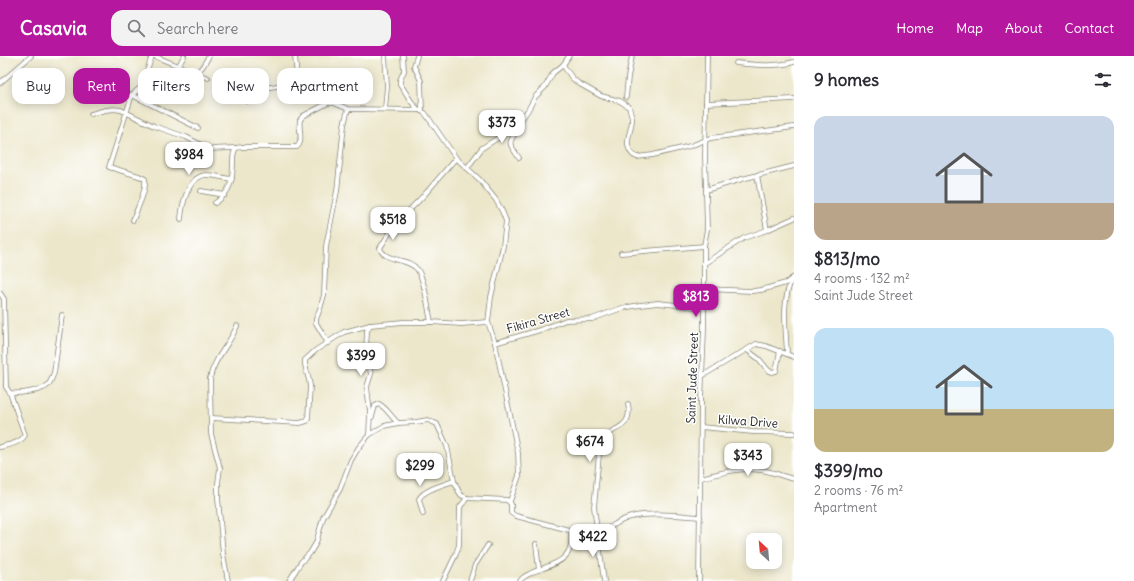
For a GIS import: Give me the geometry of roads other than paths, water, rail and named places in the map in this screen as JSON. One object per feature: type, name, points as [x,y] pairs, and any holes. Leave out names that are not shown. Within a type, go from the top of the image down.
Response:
[{"type":"street","points":[[0,83],[31,56]]},
{"type":"street","points":[[149,68],[153,56],[183,68]]},
{"type":"street","points":[[178,66],[184,56]]},
{"type":"street","points":[[202,68],[209,56]]},
{"type":"street","points":[[269,88],[297,80],[295,56]]},
{"type":"street","points":[[385,56],[387,86],[385,109]]},
{"type":"street","points":[[403,56],[404,71],[400,84],[412,103],[421,110],[456,158],[496,200],[506,221],[503,246],[491,298],[488,322],[495,343],[519,459],[519,476],[510,501],[511,513],[513,515],[584,534],[597,534],[621,521],[631,517],[643,515],[686,515],[700,517]]},
{"type":"street","points":[[417,56],[414,66],[421,81],[421,110]]},
{"type":"street","points":[[519,158],[510,144],[510,140],[535,97],[545,87],[552,73],[563,65],[569,56]]},
{"type":"street","points":[[626,98],[627,82],[632,56]]},
{"type":"street","name":"Saint Jude Street","points":[[699,581],[705,263],[704,246],[707,229],[705,139],[707,56]]},
{"type":"street","points":[[736,63],[763,65],[786,64],[794,62]]},
{"type":"street","points":[[563,65],[572,78],[578,83],[601,96],[620,101],[629,107],[632,120],[627,140],[628,147],[633,155],[637,157],[653,155],[690,146],[705,139],[794,127]]},
{"type":"street","points":[[204,76],[208,78]]},
{"type":"street","points":[[133,220],[143,195],[145,179],[109,167],[132,96],[138,90]]},
{"type":"street","points":[[132,96],[138,98]]},
{"type":"street","points":[[706,103],[794,99]]},
{"type":"street","points":[[91,114],[101,110],[127,112],[154,126],[186,137],[208,149],[242,147],[297,147],[300,145],[299,123],[304,116],[328,103],[348,109],[421,110]]},
{"type":"street","points":[[150,104],[198,128]]},
{"type":"street","points":[[328,343],[316,323],[316,319],[324,295],[326,246],[336,191],[343,131],[348,109]]},
{"type":"street","points":[[467,168],[482,148],[517,126]]},
{"type":"street","points":[[215,203],[225,195],[232,179],[233,153],[236,148]]},
{"type":"street","points":[[431,322],[423,283],[418,270],[410,264],[387,255],[382,252],[380,248],[394,226],[426,194],[456,158]]},
{"type":"street","points":[[706,190],[794,166]]},
{"type":"street","points":[[181,219],[183,205],[188,192],[197,179],[205,175],[232,179]]},
{"type":"street","points":[[757,176],[767,230]]},
{"type":"street","points":[[201,191],[225,195]]},
{"type":"street","points":[[705,263],[744,238],[794,218]]},
{"type":"street","points":[[621,253],[704,246]]},
{"type":"street","points":[[704,289],[761,290],[786,283],[793,278]]},
{"type":"street","points":[[787,354],[785,311],[787,294],[793,278]]},
{"type":"street","points":[[0,293],[4,299],[6,387],[25,435],[24,438],[20,440],[0,447]]},
{"type":"street","name":"Fikira Street","points":[[495,343],[540,330],[566,320],[592,319],[622,308],[658,303],[704,308]]},
{"type":"street","points":[[10,394],[41,389],[48,385],[52,380],[62,316]]},
{"type":"street","points":[[211,418],[300,423],[307,421],[310,386],[305,360],[344,332],[370,325],[403,322],[461,324],[488,322]]},
{"type":"street","points":[[370,325],[367,331],[366,351],[371,374],[367,387],[371,421]]},
{"type":"street","points":[[228,581],[222,546],[218,498],[220,468],[211,434],[210,378],[212,370],[237,326]]},
{"type":"street","points":[[702,376],[747,350],[752,345],[760,344],[794,357]]},
{"type":"street","points":[[747,350],[772,372],[776,370],[780,351]]},
{"type":"street","points":[[369,435],[375,406],[379,404],[382,405],[398,423]]},
{"type":"street","points":[[604,581],[594,508],[601,439],[628,420],[630,412],[628,404]]},
{"type":"street","points":[[289,581],[301,562],[310,553],[316,543],[323,518],[340,489],[346,469],[359,447],[369,435],[384,426],[428,420],[437,424],[447,446],[454,481],[458,492],[467,498],[510,501]]},
{"type":"street","name":"Kilwa Drive","points":[[701,427],[753,432],[794,433]]},
{"type":"street","points":[[701,478],[732,471],[750,469],[762,470],[794,479]]},
{"type":"street","points":[[423,514],[419,499],[420,496],[432,489],[454,481]]},
{"type":"street","points":[[443,581],[459,545],[460,507],[467,498]]},
{"type":"street","points":[[520,581],[524,576],[553,566],[563,560],[569,552],[572,540],[571,530]]},
{"type":"street","points":[[536,544],[539,570]]},
{"type":"street","points":[[470,581],[475,565],[488,546]]}]
